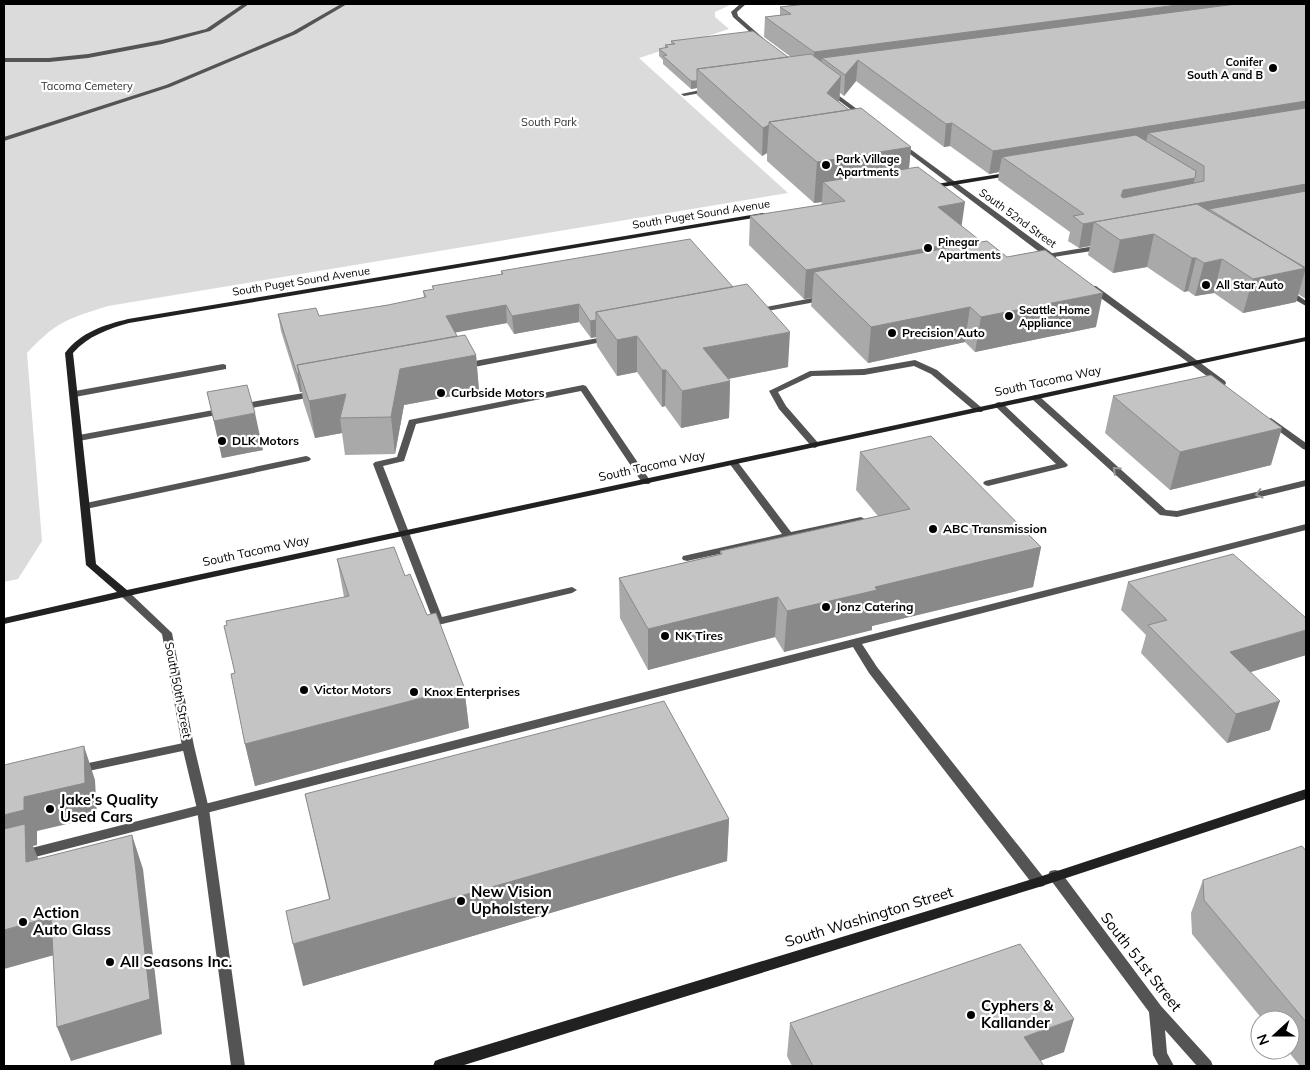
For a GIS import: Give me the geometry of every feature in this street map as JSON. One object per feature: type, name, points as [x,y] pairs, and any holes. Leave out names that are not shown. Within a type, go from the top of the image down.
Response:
[{"type":"street","points":[[4,60],[49,60],[88,56],[162,42],[208,30],[246,4]]},
{"type":"street","points":[[4,139],[168,86],[294,33],[344,4]]},
{"type":"street","points":[[743,4],[734,12],[740,24],[764,41]]},
{"type":"street","points":[[818,82],[869,121]]},
{"type":"street","points":[[684,94],[713,90]]},
{"type":"street","name":"South 52nd Street","points":[[892,138],[1058,262]]},
{"type":"street","points":[[922,188],[1018,172]]},
{"type":"street","name":"South Puget Sound Avenue","points":[[100,329],[128,321],[775,213]]},
{"type":"street","points":[[1030,260],[1106,246]]},
{"type":"street","points":[[1088,284],[1226,387]]},
{"type":"street","points":[[1275,284],[1306,304]]},
{"type":"street","points":[[748,312],[835,296]]},
{"type":"street","name":"South 50th Street","points":[[100,329],[78,342],[69,353],[75,394],[91,565],[167,633],[188,746],[203,808],[238,1066]]},
{"type":"street","points":[[455,367],[621,336]]},
{"type":"street","name":"South Tacoma Way","points":[[4,622],[734,462],[1306,340]]},
{"type":"street","points":[[815,445],[782,407],[773,390],[810,374],[864,372],[915,363],[934,372],[979,410]]},
{"type":"street","points":[[75,394],[223,367]]},
{"type":"street","points":[[572,590],[438,621],[378,464],[401,459],[412,422],[583,388],[646,482]]},
{"type":"street","points":[[79,438],[328,391]]},
{"type":"street","points":[[1036,398],[1163,513],[1177,514],[1306,483]]},
{"type":"street","points":[[988,483],[1063,465],[999,406]]},
{"type":"street","points":[[1266,417],[1306,447]]},
{"type":"street","points":[[86,506],[306,460]]},
{"type":"street","points":[[734,462],[789,536]]},
{"type":"street","points":[[687,558],[862,520]]},
{"type":"street","points":[[4,860],[1306,527]]},
{"type":"street","points":[[856,643],[873,670],[1039,882]]},
{"type":"street","points":[[70,770],[188,746]]},
{"type":"street","name":"South Washington Street","points":[[440,1066],[1039,882],[1055,875],[1306,794]]},
{"type":"street","name":"South 51st Street","points":[[1055,875],[1156,1010],[1206,1066]]},
{"type":"street","points":[[1156,1010],[1160,1055],[1167,1066]]},
{"type":"green space","name":"South Park","points":[[4,4],[732,4],[715,12],[715,17],[729,29],[639,58],[788,193],[108,306],[63,322],[37,342],[27,353],[42,541],[18,579],[4,582]]},
{"type":"building","points":[[806,4],[1185,4],[814,52],[765,17],[791,14],[780,7]]},
{"type":"building","points":[[1236,4],[1306,4],[1306,101],[993,151],[952,123],[946,124],[858,60],[845,75],[822,58]]},
{"type":"building","points":[[753,31],[788,57],[697,69],[697,81],[691,81],[663,56],[667,55],[659,49],[668,47],[665,45],[675,44],[671,41]]},
{"type":"building","points":[[811,54],[841,76],[827,93],[849,110],[769,122],[769,125],[763,128],[697,69]]},
{"type":"building","points":[[861,108],[911,147],[817,162],[769,122]]},
{"type":"building","points":[[1306,108],[1306,184],[1083,224],[1073,216],[1084,214],[1002,157],[1136,135],[1196,171],[1195,178],[1123,190],[1121,196],[1123,198],[1204,181],[1204,166],[1148,133]]},
{"type":"building","points":[[918,167],[965,202],[938,207],[978,239],[806,270],[750,216],[845,201],[823,182]]},
{"type":"building","points":[[1306,191],[1306,269],[1209,209]]},
{"type":"building","points":[[1197,204],[1306,268],[1253,279],[1222,259],[1204,263],[1196,258],[1192,258],[1154,234],[1120,240],[1094,222]]},
{"type":"building","points":[[690,239],[733,287],[596,312],[596,320],[590,321],[579,304],[512,316],[506,305],[446,316],[457,336],[297,365],[299,374],[297,374],[278,314],[316,308],[319,316],[388,305],[426,297],[423,291],[434,289],[432,286],[503,274],[501,271]]},
{"type":"building","points":[[987,241],[1007,257],[1045,250],[1103,293],[981,317],[970,307],[871,327],[814,272]]},
{"type":"building","points":[[747,284],[790,332],[703,348],[730,381],[682,391],[666,370],[662,370],[637,336],[617,340],[596,312]]},
{"type":"building","points":[[465,335],[476,355],[400,369],[391,417],[340,418],[346,394],[309,401],[297,365]]},
{"type":"building","points":[[1211,375],[1282,428],[1180,452],[1113,396]]},
{"type":"building","points":[[247,385],[255,413],[214,421],[207,392]]},
{"type":"building","points":[[931,436],[1041,547],[875,587],[877,590],[787,611],[778,597],[648,629],[619,578],[722,554],[720,551],[910,509],[860,452]]},
{"type":"building","points":[[394,547],[405,576],[410,574],[427,615],[436,613],[464,687],[245,744],[231,674],[235,673],[224,626],[227,625],[226,621],[349,596],[337,559]]},
{"type":"building","points":[[1233,554],[1306,618],[1306,630],[1230,652],[1280,701],[1236,714],[1148,625],[1167,620],[1128,582]]},
{"type":"building","name":"New Vision Upholstery","points":[[664,701],[729,819],[293,944],[286,911],[330,899],[305,794]]},
{"type":"building","points":[[84,746],[85,783],[24,797],[24,810],[4,815],[4,765]]},
{"type":"building","points":[[25,824],[26,862],[132,835],[150,999],[57,1027],[51,917],[4,930],[4,829]]},
{"type":"building","points":[[1302,846],[1306,851],[1306,1022],[1300,1015],[1300,1010],[1296,1010],[1204,900],[1203,880]]},
{"type":"building","points":[[1020,944],[1074,1019],[1024,1037],[1044,1066],[813,1066],[790,1023]]},
{"type":"place","name":"Conifer South A and B","points":[[1273,68]]},
{"type":"place","name":"Park Village Apartments","points":[[826,165]]},
{"type":"place","name":"Pinegar Apartments","points":[[928,248]]},
{"type":"place","name":"All Star Auto","points":[[1206,285]]},
{"type":"place","name":"Seattle Home Appliance","points":[[1009,316]]},
{"type":"place","name":"Precision Auto","points":[[892,333]]},
{"type":"place","name":"Curbside Motors","points":[[441,393]]},
{"type":"place","name":"DLK Motors","points":[[222,441]]},
{"type":"place","name":"ABC Transmission","points":[[933,529]]},
{"type":"place","name":"Jonz Catering","points":[[826,607]]},
{"type":"place","name":"NK Tires","points":[[665,636]]},
{"type":"place","name":"Victor Motors","points":[[304,690]]},
{"type":"place","name":"Knox Enterprises","points":[[414,692]]},
{"type":"place","name":"Jake's Quality Used Cars","points":[[50,809]]},
{"type":"place","name":"New Vision Upholstery","points":[[461,901]]},
{"type":"place","name":"Action Auto Glass","points":[[23,922]]},
{"type":"place","name":"All Seasons Inc.","points":[[110,962]]},
{"type":"place","name":"Cyphers & Kallander","points":[[971,1015]]},
{"type":"park label","name":"Tacoma Cemetery","points":[[87,86]]}]
